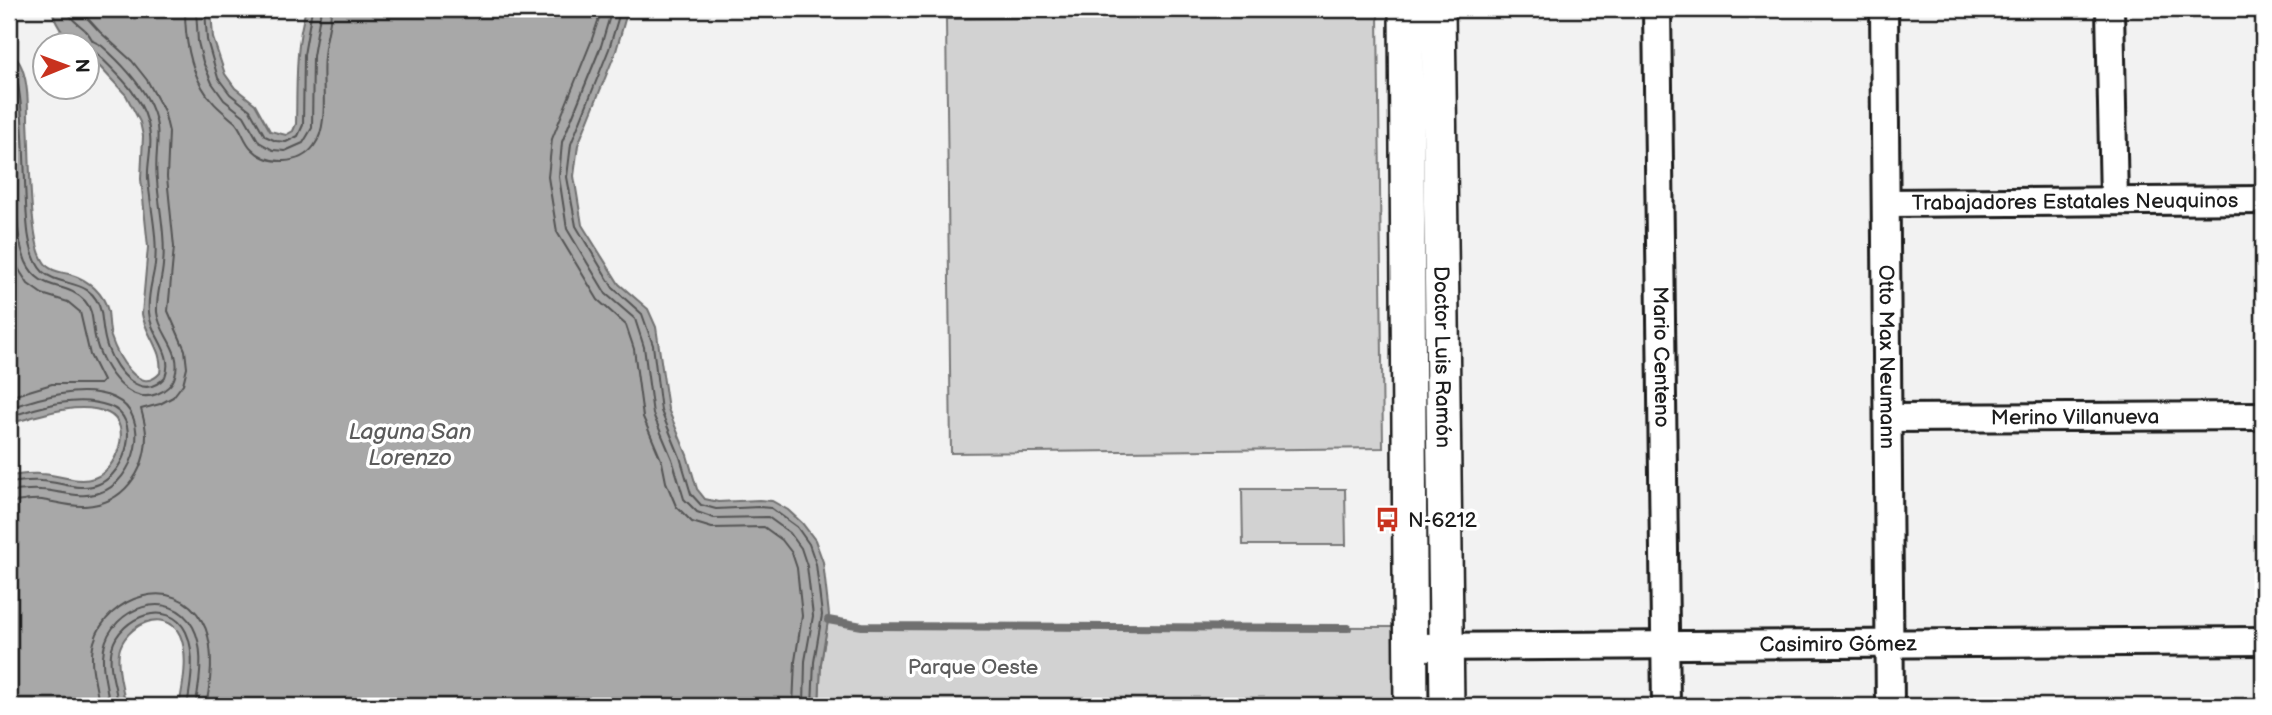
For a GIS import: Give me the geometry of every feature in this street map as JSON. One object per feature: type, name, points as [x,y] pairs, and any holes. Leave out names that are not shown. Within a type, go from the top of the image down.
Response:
[{"type":"main road","name":"Doctor Luis Ramón","points":[[1406,9],[1411,706]]},
{"type":"main road","name":"Doctor Luis Ramón","points":[[1438,9],[1447,706]]},
{"type":"street","name":"Mario Centeno","points":[[1657,9],[1666,706]]},
{"type":"street","name":"Otto Max Neumann","points":[[1884,9],[1890,706]]},
{"type":"street","points":[[2110,9],[2114,201]]},
{"type":"street","name":"Trabajadores Estatales Neuquinos","points":[[1886,203],[2263,200]]},
{"type":"street","name":"Merino Villanueva","points":[[1888,418],[2263,416]]},
{"type":"street","name":"Casimiro Gómez","points":[[1411,647],[2263,640]]},
{"type":"green space","points":[[1378,14],[1383,448],[951,453],[946,19]]},
{"type":"green space","points":[[1242,489],[1345,489],[1346,545],[1243,545]]},
{"type":"green space","name":"Parque Oeste","points":[[828,620],[862,626],[1395,627],[1395,706],[819,706],[821,663]]},
{"type":"water","name":"Laguna San Lorenzo","points":[[52,9],[211,9],[213,38],[225,74],[235,88],[255,104],[270,131],[286,135],[293,131],[296,124],[298,52],[306,9],[628,9],[616,51],[578,145],[574,176],[582,225],[619,284],[648,309],[656,327],[668,409],[687,455],[697,489],[705,499],[718,502],[772,501],[788,510],[815,540],[823,562],[829,615],[821,663],[819,706],[179,706],[184,670],[183,643],[173,626],[165,621],[155,620],[137,627],[122,643],[119,666],[125,706],[9,706],[9,476],[48,474],[81,480],[94,478],[102,474],[115,458],[121,437],[116,419],[97,409],[58,411],[9,424],[9,52],[21,65],[27,87],[32,214],[41,258],[50,268],[78,277],[99,293],[108,311],[114,345],[130,371],[144,380],[152,379],[160,373],[157,350],[142,314],[148,247],[141,179],[143,136],[140,122],[126,95],[102,69],[102,32],[63,32]]},
{"type":"waterway","points":[[828,620],[862,626],[1348,628]]},
{"type":"place","name":"N-6212","points":[[1388,520]]}]
